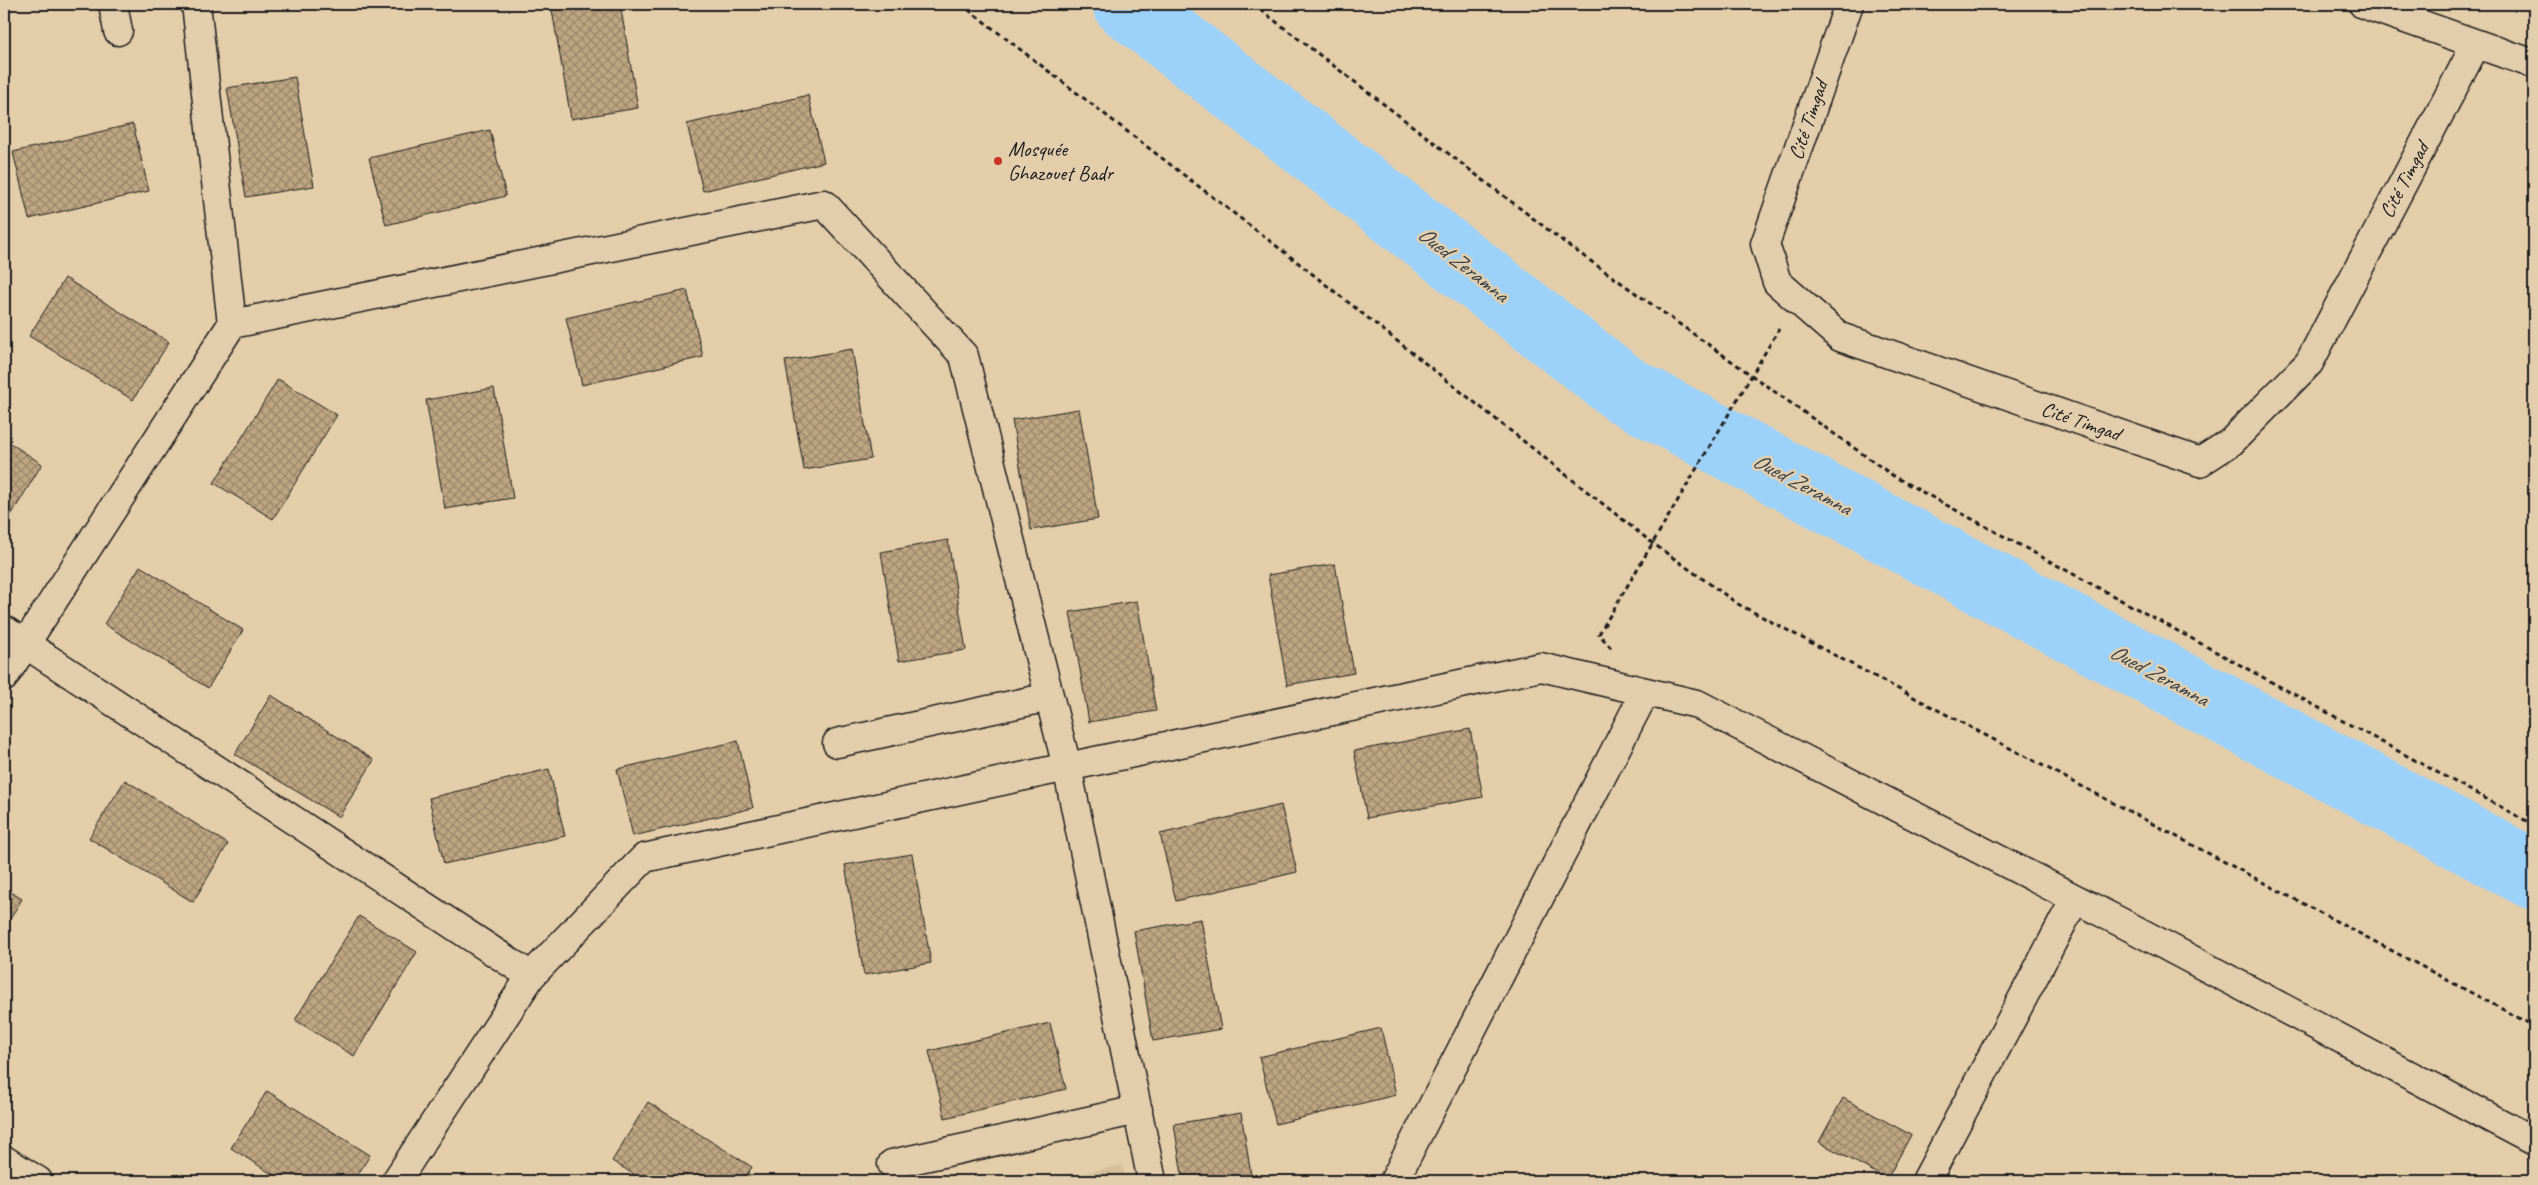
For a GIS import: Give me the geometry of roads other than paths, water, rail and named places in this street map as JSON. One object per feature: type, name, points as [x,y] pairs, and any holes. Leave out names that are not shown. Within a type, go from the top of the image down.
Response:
[{"type":"street","points":[[113,4],[118,31]]},
{"type":"street","points":[[4,677],[15,637],[232,324],[196,4]]},
{"type":"street","name":"Cité Timgad","points":[[1849,4],[1765,244],[1777,282],[1840,337],[2200,462],[2231,442],[2309,363],[2476,44]]},
{"type":"street","points":[[2363,4],[2534,64]]},
{"type":"street","points":[[232,324],[824,204],[964,356],[1066,766],[1152,1181]]},
{"type":"street","points":[[15,637],[531,976]]},
{"type":"street","points":[[396,1181],[531,976],[644,858],[1066,766],[1540,667],[1697,704],[2075,899],[2534,1141]]},
{"type":"street","points":[[1394,1181],[1646,692]]},
{"type":"street","points":[[837,743],[1049,697]]},
{"type":"street","points":[[1926,1181],[2075,899]]},
{"type":"street","points":[[892,1164],[1138,1110]]},
{"type":"street","points":[[4,1160],[38,1181]]},
{"type":"waterway","name":"Oued Zeramna","points":[[1127,4],[1625,390],[2534,875]]},
{"type":"place","name":"Mosquée Ghazouet Badr","points":[[998,161]]}]
